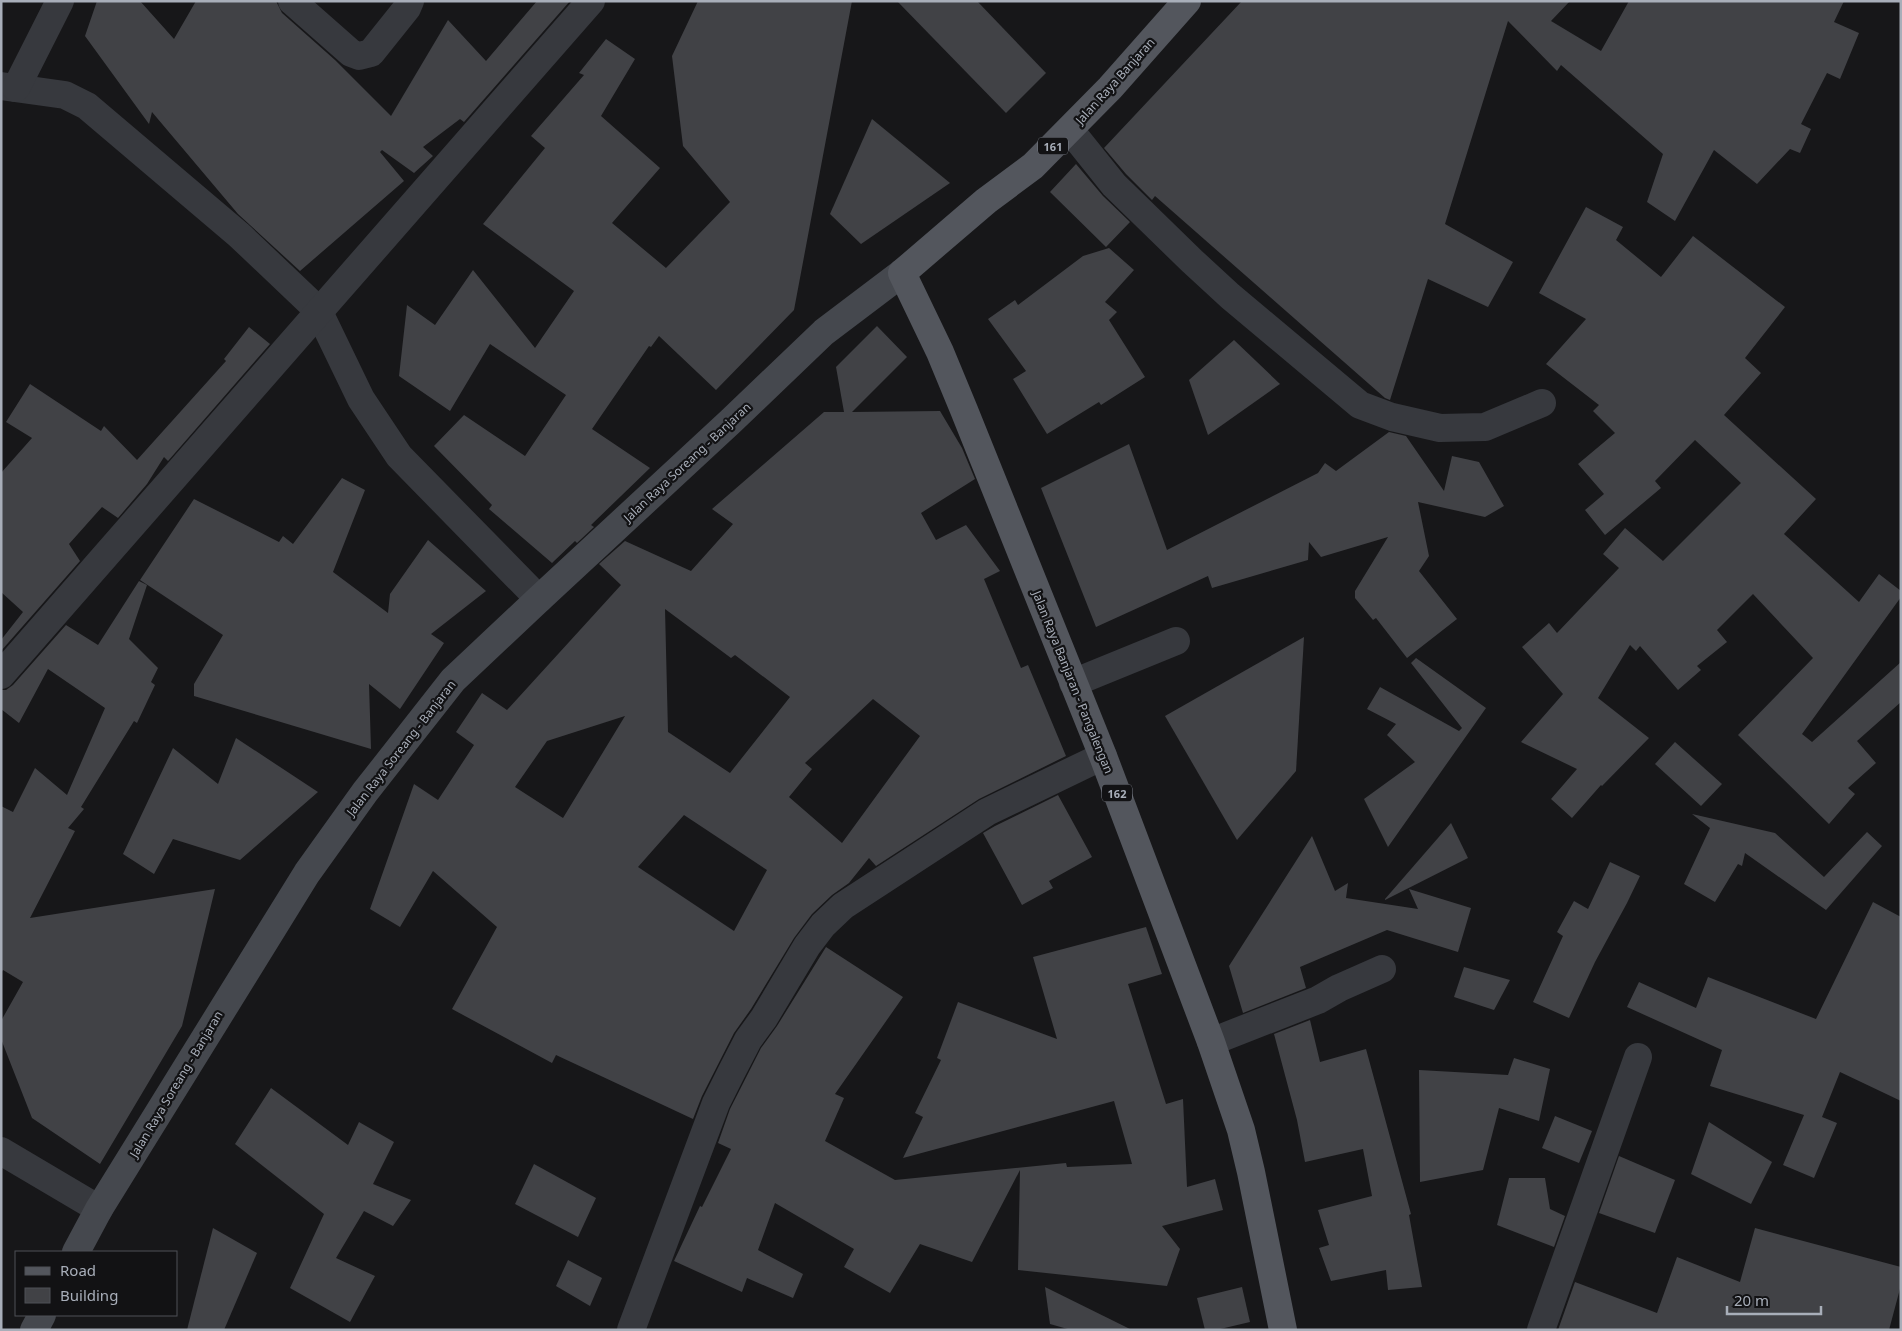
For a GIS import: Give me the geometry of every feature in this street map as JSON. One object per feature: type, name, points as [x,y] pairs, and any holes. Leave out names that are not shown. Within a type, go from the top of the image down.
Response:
[{"type":"main road","name":"Jalan Raya Banjaran","points":[[902,273],[986,201],[1033,166],[1110,88],[1187,1]]},
{"type":"main road","name":"Jalan Raya Soreang - Banjaran","points":[[77,1251],[99,1209],[302,881],[365,792],[453,680],[731,422],[824,332],[902,273]]},
{"type":"main road","name":"Jalan Raya Banjaran - Pangalengan","points":[[902,273],[940,352],[961,402],[1103,756],[1211,1042],[1241,1130],[1252,1172],[1283,1330]]},
{"type":"main road","points":[[34,1330],[41,1316]]},
{"type":"street","points":[[60,1],[8,87],[65,95],[86,106],[239,235],[318,310],[361,399],[398,456],[539,599]]},
{"type":"street","points":[[292,1],[350,53],[359,56],[371,53],[407,8],[410,1]]},
{"type":"street","points":[[1,675],[318,310],[591,1]]},
{"type":"street","points":[[1070,130],[1114,185],[1192,261],[1230,296],[1360,405],[1392,417],[1440,428],[1485,427],[1542,403]]},
{"type":"street","points":[[1073,682],[1176,641]]},
{"type":"street","points":[[631,1330],[716,1104],[748,1040],[764,1018],[807,946],[823,925],[843,906],[987,812],[1103,756]]},
{"type":"street","points":[[1211,1042],[1318,1000],[1339,988],[1382,969]]},
{"type":"street","points":[[1541,1330],[1638,1057]]},
{"type":"street","points":[[1,1151],[99,1209]]},
{"type":"building","points":[[97,1],[140,1],[174,39],[196,1],[276,1],[282,13],[335,60],[391,116],[448,20],[486,61],[537,1],[570,1],[464,122],[460,119],[423,147],[433,156],[414,173],[382,150],[380,152],[404,181],[300,271],[238,214],[152,112],[149,124],[85,36]]},
{"type":"building","points":[[698,1],[852,1],[794,310],[716,390],[659,336],[651,347],[649,346],[592,429],[650,468],[591,525],[594,527],[577,543],[575,541],[552,563],[489,509],[492,505],[434,446],[464,415],[525,456],[566,395],[490,344],[450,411],[399,376],[407,305],[435,325],[473,270],[535,348],[574,291],[483,224],[545,148],[531,136],[584,75],[579,73],[606,39],[635,59],[601,116],[660,168],[612,223],[666,268],[730,202],[683,146],[672,56]]},
{"type":"building","points":[[897,1],[977,1],[1046,73],[1006,113]]},
{"type":"building","points":[[1242,1],[1570,1],[1551,21],[1601,51],[1629,1],[1844,1],[1834,22],[1859,33],[1840,79],[1827,73],[1801,124],[1811,129],[1800,153],[1790,149],[1757,184],[1714,150],[1675,221],[1647,202],[1663,154],[1561,65],[1557,71],[1508,21],[1445,224],[1513,262],[1488,307],[1428,279],[1390,400],[1385,398],[1155,196],[1152,200],[1104,148]]},
{"type":"building","points":[[872,119],[950,183],[861,244],[830,214]]},
{"type":"building","points":[[1076,164],[1103,196],[1130,222],[1106,247],[1050,192]]},
{"type":"building","points":[[1586,207],[1623,227],[1616,240],[1661,277],[1693,236],[1785,307],[1745,358],[1761,373],[1724,415],[1816,499],[1784,534],[1859,602],[1879,574],[1901,591],[1901,597],[1802,734],[1812,742],[1901,662],[1901,702],[1857,741],[1876,763],[1848,788],[1855,794],[1829,824],[1738,735],[1813,658],[1753,594],[1717,630],[1727,642],[1697,666],[1701,670],[1678,690],[1640,646],[1636,651],[1630,645],[1598,698],[1649,738],[1601,785],[1572,818],[1551,799],[1577,769],[1521,742],[1563,694],[1522,647],[1549,623],[1557,633],[1619,568],[1603,554],[1625,528],[1663,561],[1741,483],[1695,440],[1655,481],[1661,488],[1605,535],[1585,510],[1604,494],[1578,464],[1615,433],[1593,411],[1599,405],[1546,364],[1586,319],[1539,293]]},
{"type":"building","points":[[1109,248],[1134,270],[1105,302],[1117,312],[1109,320],[1145,377],[1101,405],[1099,402],[1047,434],[1013,379],[1026,371],[988,319],[1015,300],[1018,305],[1083,256]]},
{"type":"building","points":[[877,326],[907,357],[852,412],[940,411],[962,448],[975,479],[921,513],[936,540],[966,525],[1000,571],[984,579],[1021,668],[1028,665],[1066,756],[979,799],[876,866],[869,858],[849,883],[832,895],[812,914],[794,938],[751,1009],[734,1033],[702,1096],[693,1119],[556,1055],[552,1063],[452,1009],[497,927],[433,871],[400,927],[370,909],[414,784],[438,800],[474,745],[456,732],[482,693],[507,710],[621,585],[599,564],[625,541],[691,571],[733,524],[712,509],[824,412],[844,412],[836,367]],"holes":[[[665,609],[731,658],[735,655],[790,697],[730,773],[668,732]],[[873,699],[920,736],[842,843],[789,797],[812,769],[805,763]],[[625,716],[563,818],[515,787],[547,741]],[[684,815],[767,870],[734,931],[638,867]]]},
{"type":"building","points":[[249,327],[270,344],[168,461],[164,457],[147,484],[118,518],[102,507],[69,544],[80,561],[1,651],[1,640],[23,612],[1,592],[1,473],[32,438],[6,422],[30,384],[101,431],[104,426],[137,460],[226,361],[224,359]]},
{"type":"building","points":[[1234,340],[1280,384],[1208,435],[1189,380]]},
{"type":"building","points":[[1389,432],[1406,436],[1444,491],[1452,456],[1479,462],[1504,506],[1485,517],[1418,502],[1429,556],[1419,571],[1457,619],[1407,658],[1376,618],[1373,620],[1355,598],[1355,591],[1388,537],[1321,557],[1309,542],[1308,560],[1212,588],[1208,576],[1096,627],[1041,488],[1129,444],[1167,550],[1318,473],[1325,463],[1336,471]]},
{"type":"building","points":[[342,478],[365,490],[333,572],[388,613],[390,594],[428,540],[486,591],[431,634],[444,643],[400,709],[369,684],[371,749],[194,696],[194,684],[223,635],[140,580],[194,499],[279,542],[283,536],[293,544]]},
{"type":"building","points":[[139,581],[147,585],[129,639],[158,668],[151,682],[155,685],[137,723],[134,721],[81,807],[84,809],[68,828],[75,831],[30,918],[215,889],[182,1026],[100,1164],[32,1118],[1,1039],[1,1021],[23,982],[3,970],[1,973],[1,806],[13,812],[35,768],[67,795],[105,708],[48,669],[19,723],[1,709],[1,690],[6,690],[13,685],[66,625],[98,645]]},
{"type":"building","points":[[1304,637],[1296,771],[1237,840],[1165,716]]},
{"type":"building","points":[[1416,658],[1486,708],[1388,847],[1364,799],[1415,762],[1387,735],[1396,724],[1367,709],[1380,687],[1459,731],[1462,728],[1411,663]]},
{"type":"building","points":[[236,738],[318,792],[240,860],[173,839],[154,874],[123,854],[173,748],[218,784]]},
{"type":"building","points":[[1675,742],[1722,784],[1701,806],[1655,764]]},
{"type":"building","points":[[1058,795],[1092,857],[1049,881],[1053,888],[1022,905],[983,833]]},
{"type":"building","points":[[1692,814],[1775,833],[1824,877],[1867,832],[1882,846],[1826,910],[1745,853],[1742,866],[1738,864],[1715,902],[1684,884],[1710,828]]},
{"type":"building","points":[[1451,823],[1468,858],[1385,900],[1385,899]]},
{"type":"building","points":[[1312,836],[1335,891],[1348,883],[1346,898],[1418,909],[1409,889],[1471,908],[1458,952],[1387,930],[1300,967],[1306,988],[1243,1013],[1229,966]]},
{"type":"building","points":[[1610,862],[1640,876],[1595,962],[1569,1018],[1533,1002],[1563,936],[1557,932],[1574,901],[1588,909]]},
{"type":"building","points":[[1873,902],[1901,917],[1901,1101],[1840,1072],[1822,1117],[1837,1123],[1814,1178],[1783,1165],[1804,1115],[1710,1086],[1722,1050],[1627,1007],[1639,982],[1696,1008],[1708,977],[1816,1019]]},
{"type":"building","points":[[1146,927],[1162,974],[1128,984],[1166,1104],[1183,1099],[1187,1187],[1215,1179],[1223,1210],[1162,1226],[1180,1249],[1167,1286],[1018,1270],[1020,1170],[972,1262],[920,1244],[890,1293],[844,1267],[854,1249],[775,1203],[758,1250],[803,1274],[793,1298],[747,1278],[742,1292],[674,1261],[700,1206],[702,1207],[731,1149],[718,1143],[730,1109],[761,1048],[777,1026],[826,947],[903,997],[835,1094],[844,1098],[825,1141],[895,1180],[1066,1163],[1067,1167],[1132,1164],[1114,1101],[903,1158],[923,1117],[915,1113],[941,1060],[937,1058],[958,1002],[1057,1039],[1033,957]]},
{"type":"building","points":[[1464,967],[1510,980],[1494,1010],[1454,997]]},
{"type":"building","points":[[1310,1020],[1320,1062],[1366,1049],[1411,1214],[1409,1215],[1422,1287],[1388,1290],[1386,1270],[1331,1281],[1319,1248],[1329,1245],[1318,1210],[1372,1196],[1363,1149],[1305,1162],[1297,1120],[1274,1034]]},
{"type":"building","points":[[1514,1058],[1550,1069],[1539,1121],[1499,1108],[1483,1170],[1420,1182],[1419,1070],[1508,1075]]},
{"type":"building","points":[[271,1088],[348,1145],[359,1122],[394,1142],[373,1184],[411,1200],[393,1226],[364,1211],[336,1258],[375,1276],[350,1322],[290,1288],[324,1214],[235,1144]]},
{"type":"building","points":[[1555,1116],[1592,1131],[1579,1163],[1542,1148]]},
{"type":"building","points":[[1709,1122],[1772,1162],[1751,1204],[1691,1174]]},
{"type":"building","points":[[1619,1156],[1675,1180],[1655,1233],[1599,1213]]},
{"type":"building","points":[[534,1164],[596,1198],[578,1237],[515,1204]]},
{"type":"building","points":[[1509,1178],[1545,1178],[1550,1209],[1565,1216],[1554,1247],[1497,1225]]},
{"type":"building","points":[[213,1228],[257,1253],[224,1330],[187,1330]]},
{"type":"building","points":[[1755,1228],[1901,1267],[1901,1285],[1889,1330],[1558,1330],[1575,1282],[1657,1313],[1677,1257],[1740,1282]]},
{"type":"building","points":[[568,1260],[602,1278],[590,1306],[556,1286]]},
{"type":"building","points":[[1045,1287],[1132,1330],[1071,1330],[1050,1324]]},
{"type":"building","points":[[1242,1287],[1250,1322],[1216,1330],[1205,1330],[1197,1298]]}]
